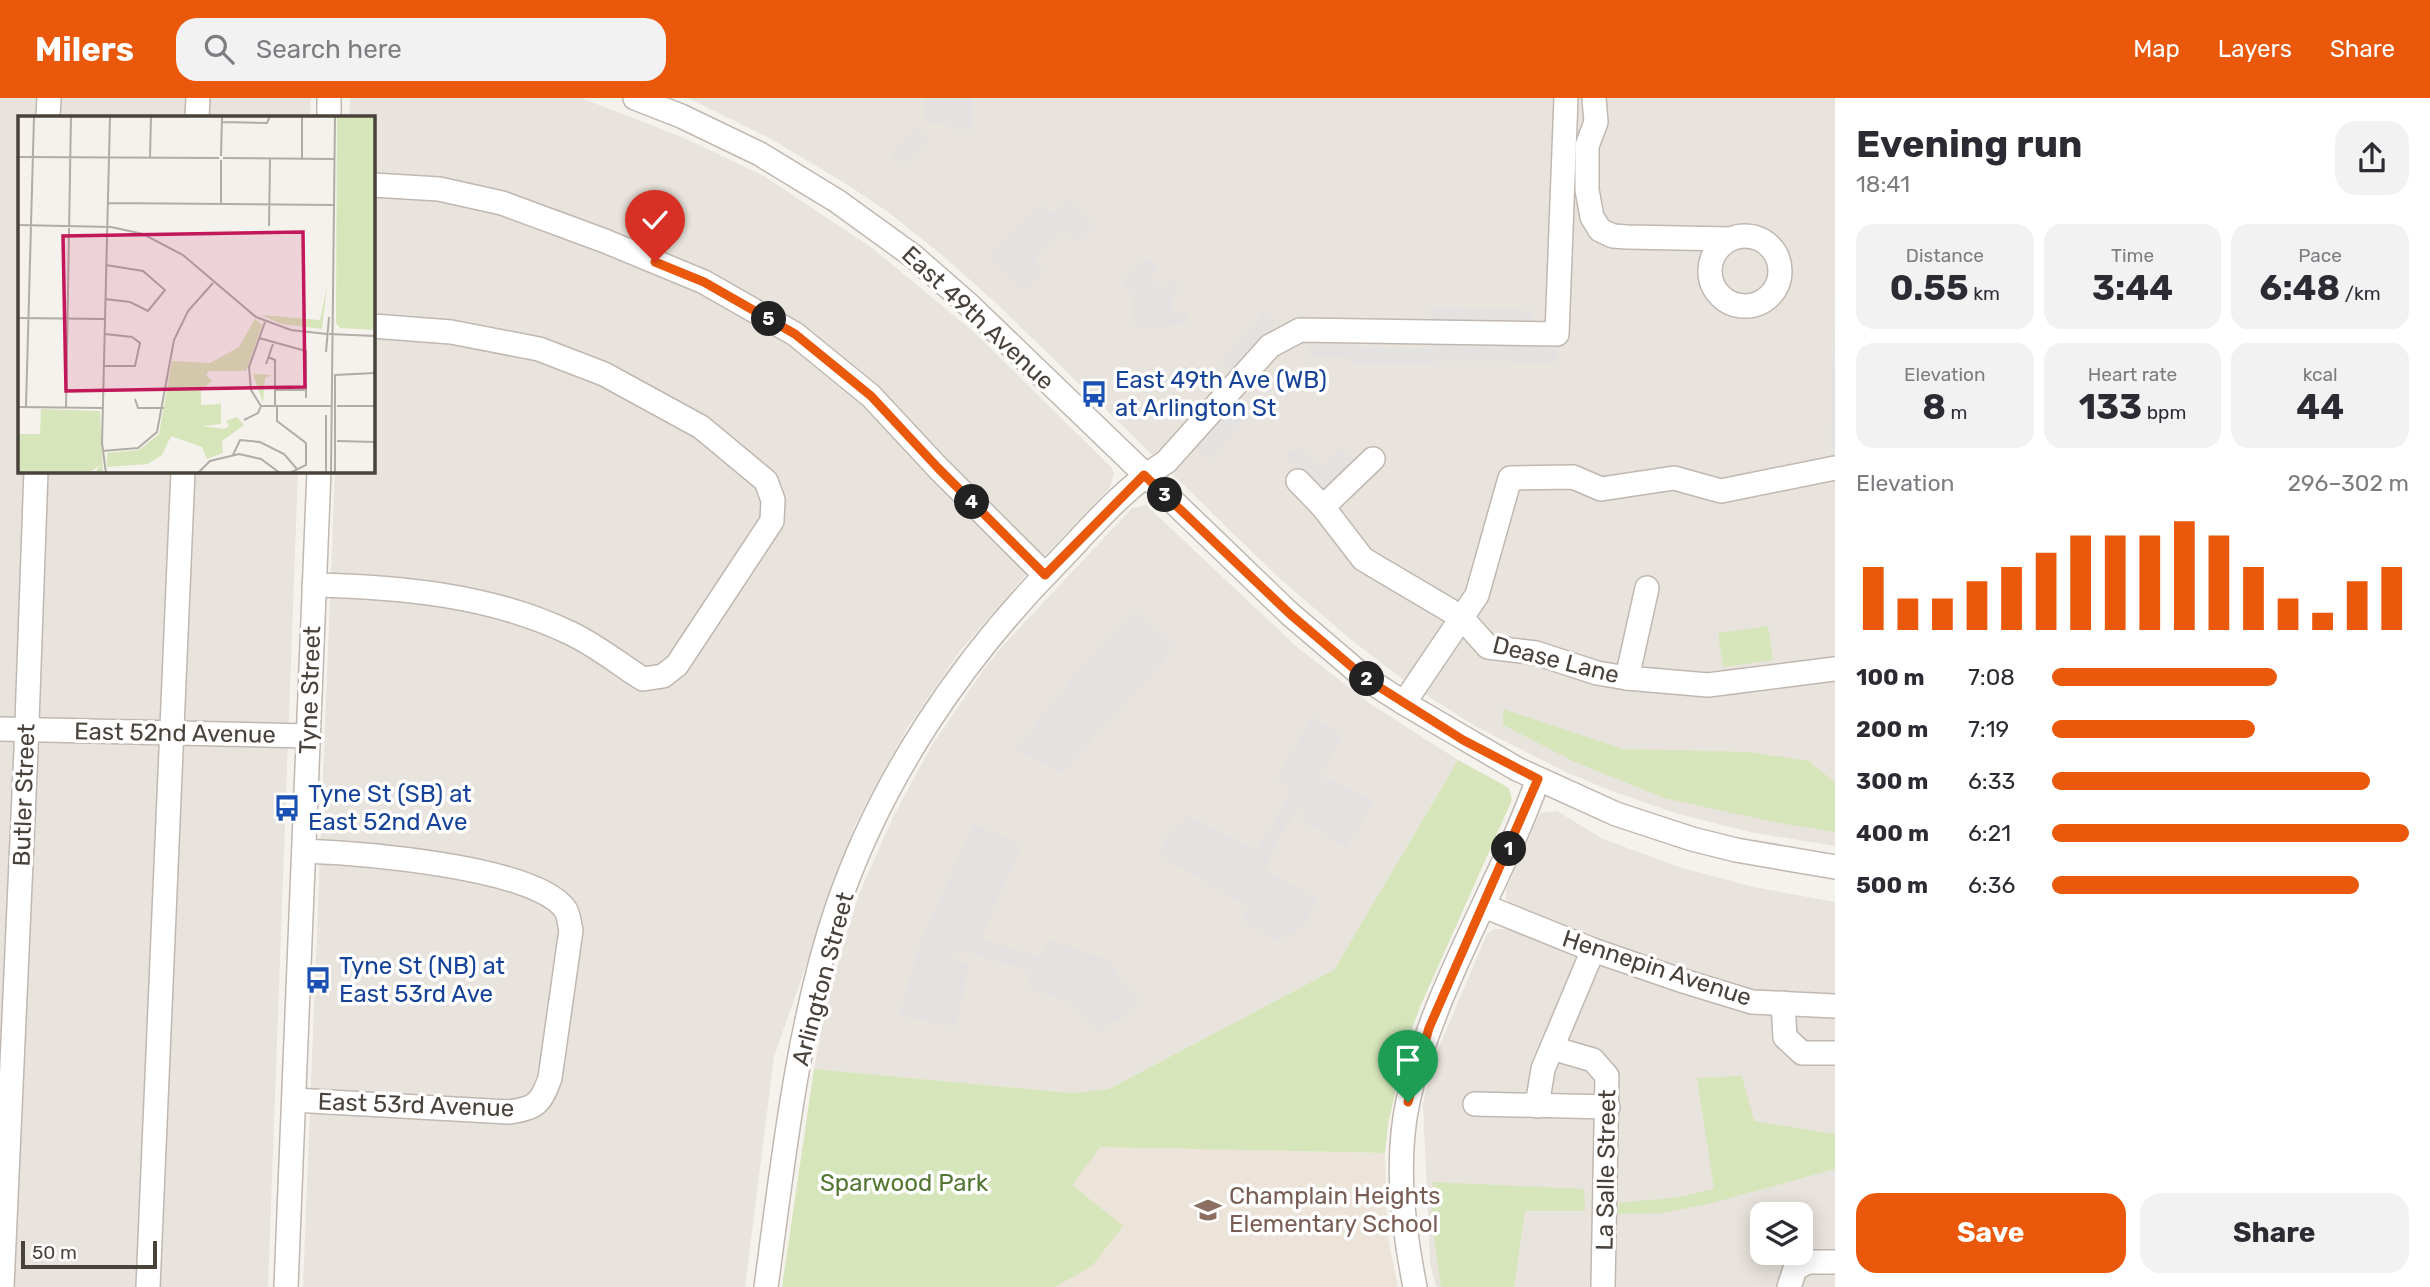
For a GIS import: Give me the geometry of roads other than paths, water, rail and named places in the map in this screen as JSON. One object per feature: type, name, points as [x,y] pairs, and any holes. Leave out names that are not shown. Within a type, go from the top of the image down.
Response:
[{"type":"street","points":[[48,116],[49,98]]},
{"type":"street","points":[[197,116],[198,98]]},
{"type":"street","points":[[329,98],[329,116]]},
{"type":"street","name":"East 49th Avenue","points":[[635,98],[681,116],[760,154],[837,201],[904,249],[969,305],[1290,614],[1365,678],[1404,703],[1463,740],[1538,779],[1616,814],[1692,839],[1736,850],[1835,867]]},
{"type":"street","name":"Arlington Street","points":[[766,1287],[793,1094],[818,978],[837,907],[882,804],[949,690],[983,645],[1045,575],[1144,475],[1166,462],[1270,346],[1300,330],[1557,334],[1566,98]]},
{"type":"street","points":[[1594,98],[1596,122],[1587,146],[1587,190],[1592,217],[1600,230],[1613,236],[1627,237],[1731,239]]},
{"type":"street","points":[[374,185],[439,189],[515,208],[704,282],[795,334],[871,396],[938,468],[1045,575]]},
{"type":"street","points":[[314,585],[395,588],[507,609],[572,634],[643,679],[663,676],[677,665],[772,521],[773,499],[766,481],[701,427],[604,374],[539,349],[451,332],[374,326]]},
{"type":"street","points":[[1323,507],[1373,459]]},
{"type":"street","points":[[1404,703],[1477,595],[1510,478],[1573,477],[1601,489],[1674,478],[1721,491],[1835,468]]},
{"type":"street","name":"Butler Street","points":[[2,1287],[36,472]]},
{"type":"street","points":[[148,1287],[183,472]]},
{"type":"street","name":"Tyne Street","points":[[286,1287],[318,472]]},
{"type":"street","name":"Dease Lane","points":[[1298,481],[1323,507],[1363,559],[1461,617],[1488,648],[1536,653],[1597,673],[1708,685],[1835,669]]},
{"type":"street","points":[[1627,678],[1647,588]]},
{"type":"street","name":"East 52nd Avenue","points":[[0,729],[308,736]]},
{"type":"street","points":[[1415,1287],[1401,1190],[1408,1102],[1429,1028],[1538,779]]},
{"type":"street","name":"East 53rd Avenue","points":[[294,1100],[508,1112],[537,1105],[550,1078],[571,930],[566,910],[548,894],[516,881],[421,861],[304,851]]},
{"type":"street","name":"Hennepin Avenue","points":[[1484,906],[1593,950],[1752,1002],[1835,1006]]},
{"type":"street","points":[[1537,1106],[1543,1069],[1593,950]]},
{"type":"street","points":[[1783,1003],[1785,1037],[1802,1053],[1835,1053]]},
{"type":"street","name":"La Salle Street","points":[[1552,1048],[1593,1060],[1607,1076],[1604,1287]]},
{"type":"street","points":[[1475,1104],[1608,1107]]},
{"type":"street","points":[[1789,1287],[1795,1269],[1807,1262],[1835,1262]]},
{"type":"place","name":"East 49th Ave (WB) at Arlington St","points":[[1094,394]]},
{"type":"place","name":"Tyne St (SB) at East 52nd Ave","points":[[287,808]]},
{"type":"place","name":"Tyne St (NB) at East 53rd Ave","points":[[318,980]]},
{"type":"place","name":"Champlain Heights Elementary School","points":[[1208,1210]]},
{"type":"park label","name":"Sparwood Park","points":[[904,1183]]}]
